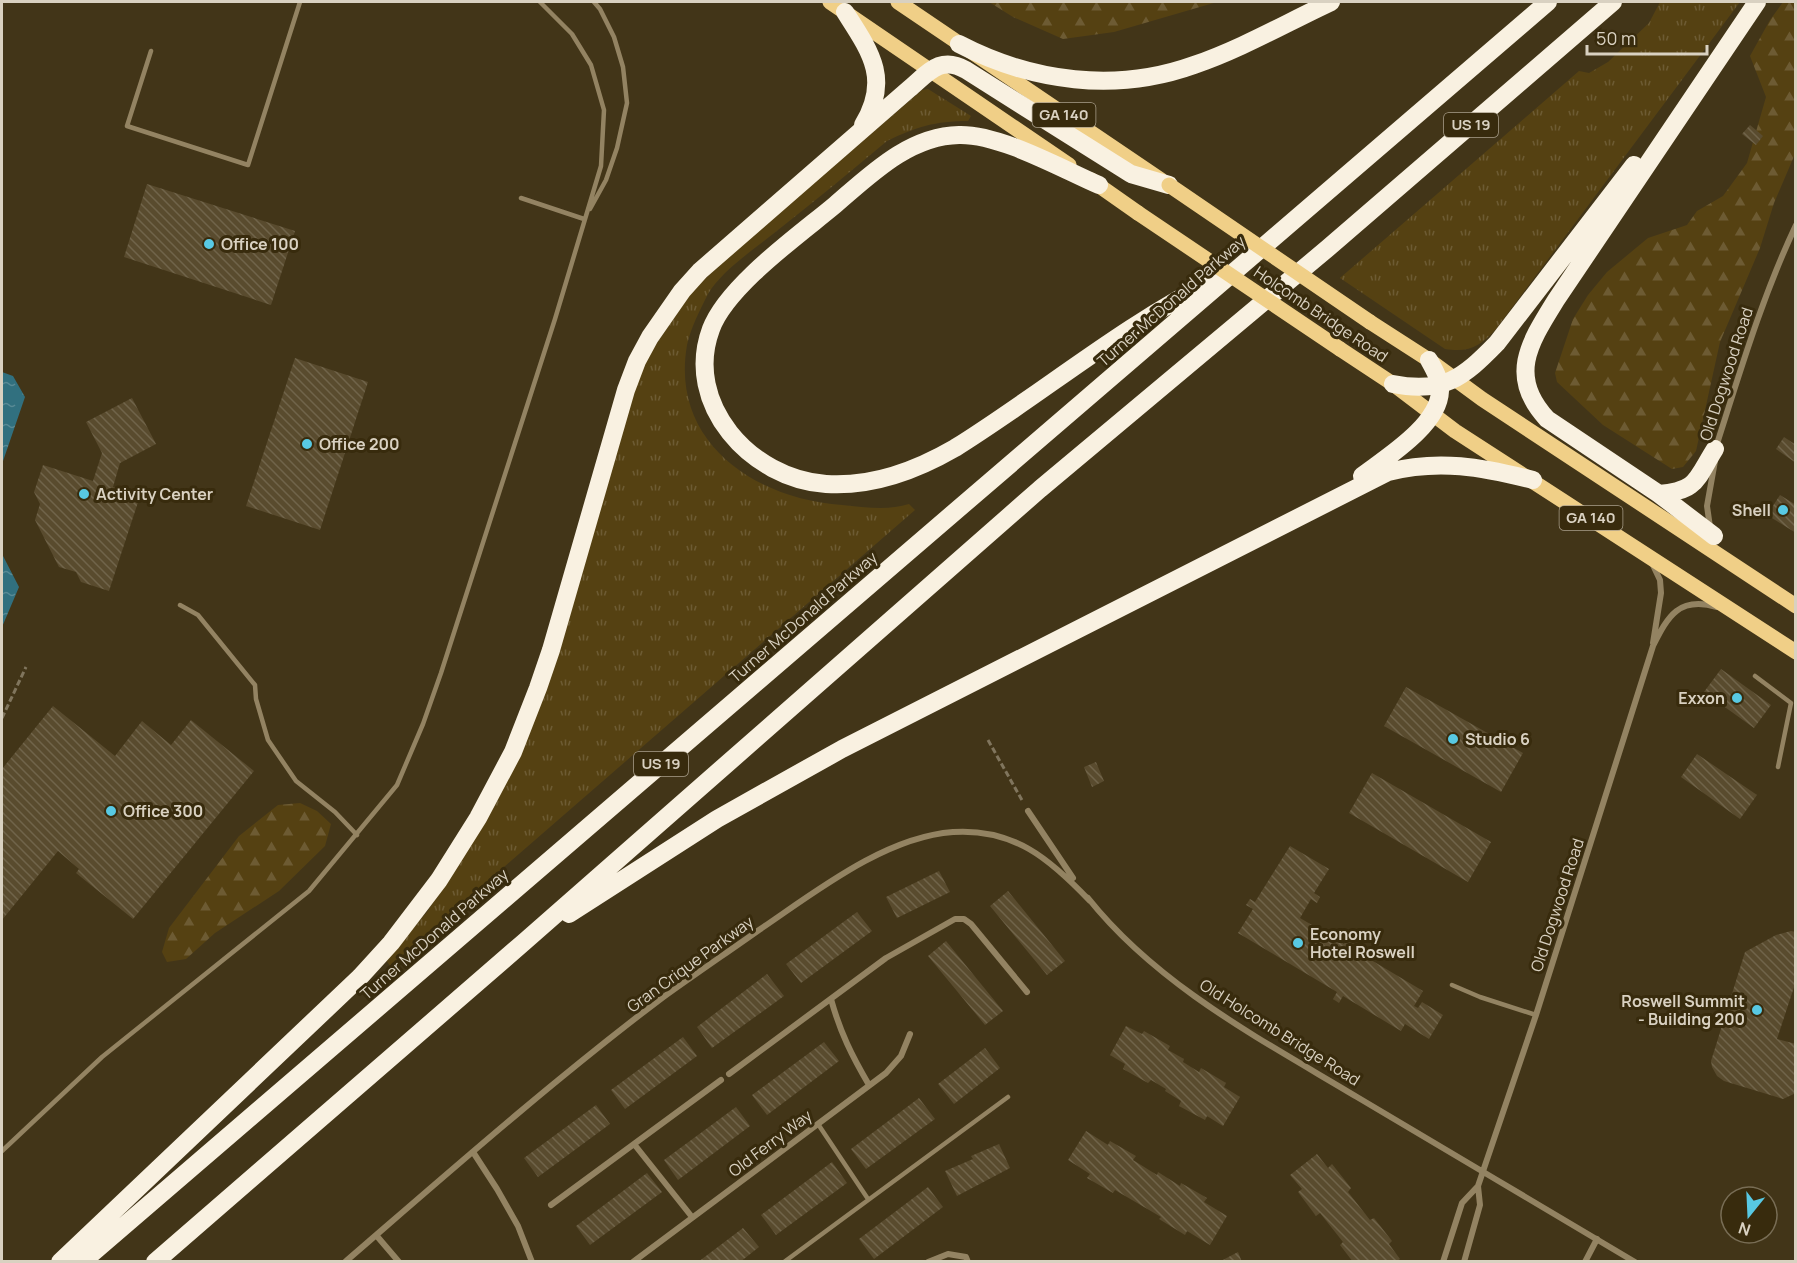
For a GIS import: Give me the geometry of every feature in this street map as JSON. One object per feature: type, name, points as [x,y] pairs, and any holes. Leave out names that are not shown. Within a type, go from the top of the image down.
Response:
[{"type":"highway","points":[[959,44],[1004,64],[1045,76],[1082,81],[1134,79],[1195,65],[1331,2]]},
{"type":"highway","name":"Turner McDonald Parkway","points":[[82,1262],[1548,2]]},
{"type":"highway","name":"US 19","points":[[155,1262],[523,943],[1049,481],[1328,248],[1613,2]]},
{"type":"highway","points":[[1714,536],[1659,494],[1547,419],[1538,410],[1527,388],[1526,358],[1538,330],[1556,300],[1758,2]]},
{"type":"highway","points":[[837,7],[870,53],[876,75],[873,105],[862,127],[850,141]]},
{"type":"highway","points":[[1393,384],[1421,387],[1447,382],[1473,368],[1497,344],[1731,40]]},
{"type":"highway","points":[[60,1262],[360,977],[391,943],[460,849],[496,786],[532,705],[551,650],[616,419],[641,353],[665,313],[700,271],[931,70],[943,64],[957,65],[1131,174],[1169,185]]},
{"type":"highway","points":[[1099,185],[1005,144],[981,137],[948,136],[920,143],[903,151],[779,251],[740,287],[723,307],[711,329],[704,362],[707,391],[720,420],[735,440],[755,457],[801,480],[838,484],[867,481],[897,474],[927,463],[955,448],[1142,320],[1241,267]]},
{"type":"highway","points":[[1429,360],[1436,372],[1447,382]]},
{"type":"highway","points":[[1335,498],[1414,436],[1431,415],[1447,382]]},
{"type":"highway","points":[[1659,494],[1689,487],[1715,449]]},
{"type":"highway","points":[[523,943],[757,795],[842,749],[1388,472],[1411,466],[1460,465],[1533,480]]},
{"type":"main road","name":"Holcomb Bridge Road","points":[[898,2],[1429,360]]},
{"type":"main road","name":"Holcomb Bridge Road","points":[[837,7],[1393,384],[1431,415],[1796,652]]},
{"type":"main road","name":"GA 140","points":[[1447,382],[1531,432],[1796,606]]},
{"type":"main road","points":[[1714,536],[1756,578]]},
{"type":"street","name":"Old Dogwood Road","points":[[1714,536],[1708,523],[1707,506],[1716,464],[1715,449],[1761,307],[1796,225]]},
{"type":"street","name":"Old Dogwood Road","points":[[1649,556],[1660,580],[1661,593],[1653,646]]},
{"type":"street","name":"Old Dogwood Road","points":[[1478,1186],[1536,1015],[1653,646],[1665,621],[1680,608],[1696,604],[1714,606],[1732,612]]},
{"type":"street","name":"Old Holcomb Bridge Road","points":[[1028,811],[1090,901],[1150,960],[1231,1021],[1635,1262]]},
{"type":"street","name":"Gran Crique Parkway","points":[[345,1262],[570,1071],[703,969],[863,863],[896,848],[951,832],[976,832],[1000,836],[1023,845],[1046,859],[1090,901]]},
{"type":"street","points":[[729,1074],[894,952],[951,920],[960,918],[971,924],[1027,992]]},
{"type":"street","points":[[831,999],[838,1027],[869,1085]]},
{"type":"street","name":"Old Ferry Way","points":[[633,1262],[642,1259],[692,1217],[894,1065],[910,1034]]},
{"type":"street","points":[[551,1205],[721,1080]]},
{"type":"street","points":[[634,1144],[692,1217]]},
{"type":"street","points":[[473,1152],[518,1226],[532,1262]]},
{"type":"street","points":[[1443,1262],[1462,1203],[1478,1186]]},
{"type":"street","points":[[1464,1262],[1480,1205],[1478,1186]]},
{"type":"street","points":[[376,1235],[399,1262]]},
{"type":"street","points":[[1584,1262],[1597,1239]]},
{"type":"street","points":[[928,1262],[948,1254],[967,1259]]},
{"type":"lane","points":[[151,51],[127,126],[248,165],[300,2]]},
{"type":"lane","points":[[2,1151],[102,1057],[309,891],[397,785],[423,723],[555,319],[601,166],[604,110],[591,65],[572,34],[540,2]]},
{"type":"lane","points":[[585,219],[606,180],[617,148],[627,103],[623,67],[614,37],[594,2]]},
{"type":"lane","points":[[521,198],[585,219]]},
{"type":"lane","points":[[180,604],[198,615],[255,685],[256,699],[268,740],[297,781],[335,812],[357,835]]},
{"type":"lane","points":[[1755,676],[1791,704],[1778,767]]},
{"type":"lane","points":[[1452,985],[1480,997],[1536,1015]]},
{"type":"lane","points":[[784,1262],[1008,1097]]},
{"type":"lane","points":[[818,1124],[868,1199]]},
{"type":"path","points":[[2,718],[26,667]]},
{"type":"path","points":[[988,740],[1028,811]]},
{"type":"green space","points":[[989,2],[1217,2],[1114,32],[1063,39],[1013,17]]},
{"type":"green space","points":[[1660,2],[1740,2],[1496,329],[1485,340],[1468,349],[1445,349],[1340,278],[1579,71],[1589,73],[1608,62],[1649,23]]},
{"type":"green space","points":[[1783,2],[1795,2],[1795,154],[1774,203],[1760,248],[1720,342],[1696,451],[1683,467],[1672,469],[1603,425],[1557,382],[1555,373],[1573,319],[1588,295],[1607,272],[1648,238],[1687,225],[1697,211],[1723,196],[1747,163],[1766,97],[1750,56]]},
{"type":"green space","points":[[928,89],[971,116],[968,121],[926,126],[887,141],[730,268],[708,294],[693,325],[687,345],[685,379],[692,410],[706,437],[726,459],[750,477],[779,491],[810,500],[876,508],[909,504],[915,510],[390,966],[386,960],[427,912],[472,842],[509,774],[636,378],[648,356],[694,289],[922,90]]},
{"type":"green space","points":[[300,803],[317,811],[331,824],[325,846],[279,891],[215,933],[186,959],[167,962],[162,952],[169,928],[239,836],[278,805]]},
{"type":"water","points":[[2,372],[13,376],[25,397],[2,464]]},
{"type":"water","points":[[2,554],[19,587],[2,627]]},
{"type":"building","points":[[1750,125],[1763,136],[1756,145],[1742,134]]},
{"type":"building","name":"Office 100","points":[[147,184],[295,231],[271,305],[124,257]]},
{"type":"building","name":"Office 200","points":[[295,358],[368,382],[320,530],[246,506]]},
{"type":"building","name":"Activity Center","points":[[132,398],[156,444],[120,463],[113,487],[140,496],[109,591],[81,582],[76,572],[59,567],[35,520],[40,504],[34,492],[43,465],[93,481],[102,453],[86,422]]},
{"type":"building","points":[[1784,437],[1796,445],[1796,463],[1776,449]]},
{"type":"building","name":"Shell","points":[[1780,495],[1796,505],[1796,533],[1767,515]]},
{"type":"building","name":"Exxon","points":[[1721,669],[1771,705],[1754,728],[1704,692]]},
{"type":"building","name":"Studio 6","points":[[1406,687],[1523,753],[1501,792],[1384,726]]},
{"type":"building","name":"Office 300","points":[[53,706],[115,756],[142,721],[171,745],[191,720],[254,771],[133,919],[76,873],[79,869],[58,851],[2,920],[2,769]]},
{"type":"building","points":[[1697,754],[1757,795],[1740,819],[1681,777]]},
{"type":"building","points":[[1096,762],[1104,781],[1092,787],[1084,767]]},
{"type":"building","points":[[1372,773],[1491,842],[1468,882],[1349,813]]},
{"type":"building","name":"Economy Hotel Roswell","points":[[1290,846],[1329,869],[1314,893],[1320,897],[1317,903],[1311,899],[1300,918],[1344,944],[1348,938],[1354,942],[1351,948],[1423,991],[1414,1006],[1418,1008],[1422,1002],[1443,1015],[1429,1039],[1405,1024],[1401,1031],[1343,996],[1339,1003],[1333,999],[1337,992],[1238,933],[1253,909],[1246,905],[1250,899],[1255,902]]},
{"type":"building","points":[[939,871],[950,892],[897,918],[886,897]]},
{"type":"building","points":[[1008,891],[1065,961],[1047,975],[990,906]]},
{"type":"building","points":[[857,912],[872,931],[801,983],[786,964]]},
{"type":"building","name":"Roswell Summit - Building 200","points":[[1796,932],[1796,981],[1777,1039],[1796,1044],[1796,1093],[1783,1099],[1724,1081],[1717,1076],[1711,1061],[1745,952],[1776,935]]},
{"type":"building","points":[[946,941],[1003,1011],[985,1025],[928,956]]},
{"type":"building","points":[[767,974],[784,996],[712,1048],[697,1027]]},
{"type":"building","points":[[1126,1026],[1142,1034],[1144,1031],[1170,1046],[1168,1050],[1184,1059],[1183,1062],[1199,1072],[1201,1068],[1226,1083],[1224,1087],[1240,1097],[1223,1126],[1207,1116],[1205,1120],[1179,1106],[1181,1101],[1165,1091],[1166,1089],[1151,1080],[1148,1083],[1123,1069],[1125,1064],[1110,1055]]},
{"type":"building","points":[[683,1037],[697,1056],[625,1109],[611,1090]]},
{"type":"building","points":[[824,1042],[839,1061],[767,1115],[752,1095]]},
{"type":"building","points":[[985,1048],[1000,1068],[954,1104],[938,1084]]},
{"type":"building","points":[[919,1098],[935,1119],[866,1169],[851,1149]]},
{"type":"building","points":[[596,1105],[610,1124],[538,1177],[524,1158]]},
{"type":"building","points":[[736,1107],[750,1126],[678,1180],[664,1160]]},
{"type":"building","points":[[1086,1131],[1108,1145],[1110,1141],[1136,1156],[1133,1160],[1157,1175],[1158,1172],[1180,1186],[1181,1183],[1207,1198],[1204,1202],[1227,1216],[1210,1245],[1187,1231],[1185,1235],[1159,1219],[1161,1217],[1115,1190],[1113,1193],[1087,1178],[1090,1174],[1068,1160]]},
{"type":"building","points":[[999,1144],[1010,1168],[957,1196],[945,1171]]},
{"type":"building","points":[[1317,1154],[1328,1168],[1332,1164],[1351,1188],[1348,1192],[1370,1220],[1374,1218],[1392,1241],[1389,1244],[1400,1259],[1396,1262],[1353,1262],[1340,1245],[1343,1242],[1320,1213],[1316,1216],[1298,1192],[1302,1189],[1290,1175]]},
{"type":"building","points":[[832,1162],[847,1183],[776,1235],[761,1215]]},
{"type":"building","points":[[647,1173],[662,1192],[590,1245],[576,1226]]},
{"type":"building","points":[[928,1187],[943,1207],[874,1259],[859,1239]]},
{"type":"building","points":[[743,1228],[759,1247],[740,1262],[698,1262]]},
{"type":"building","points":[[1238,1252],[1242,1262],[1219,1262]]},
{"type":"place","name":"Office 100","points":[[209,244]]},
{"type":"place","name":"Office 200","points":[[307,444]]},
{"type":"place","name":"Activity Center","points":[[84,494]]},
{"type":"place","name":"Shell","points":[[1783,510]]},
{"type":"place","name":"Exxon","points":[[1737,698]]},
{"type":"place","name":"Studio 6","points":[[1453,739]]},
{"type":"place","name":"Office 300","points":[[111,811]]},
{"type":"place","name":"Economy Hotel Roswell","points":[[1298,943]]},
{"type":"place","name":"Roswell Summit - Building 200","points":[[1757,1010]]}]
